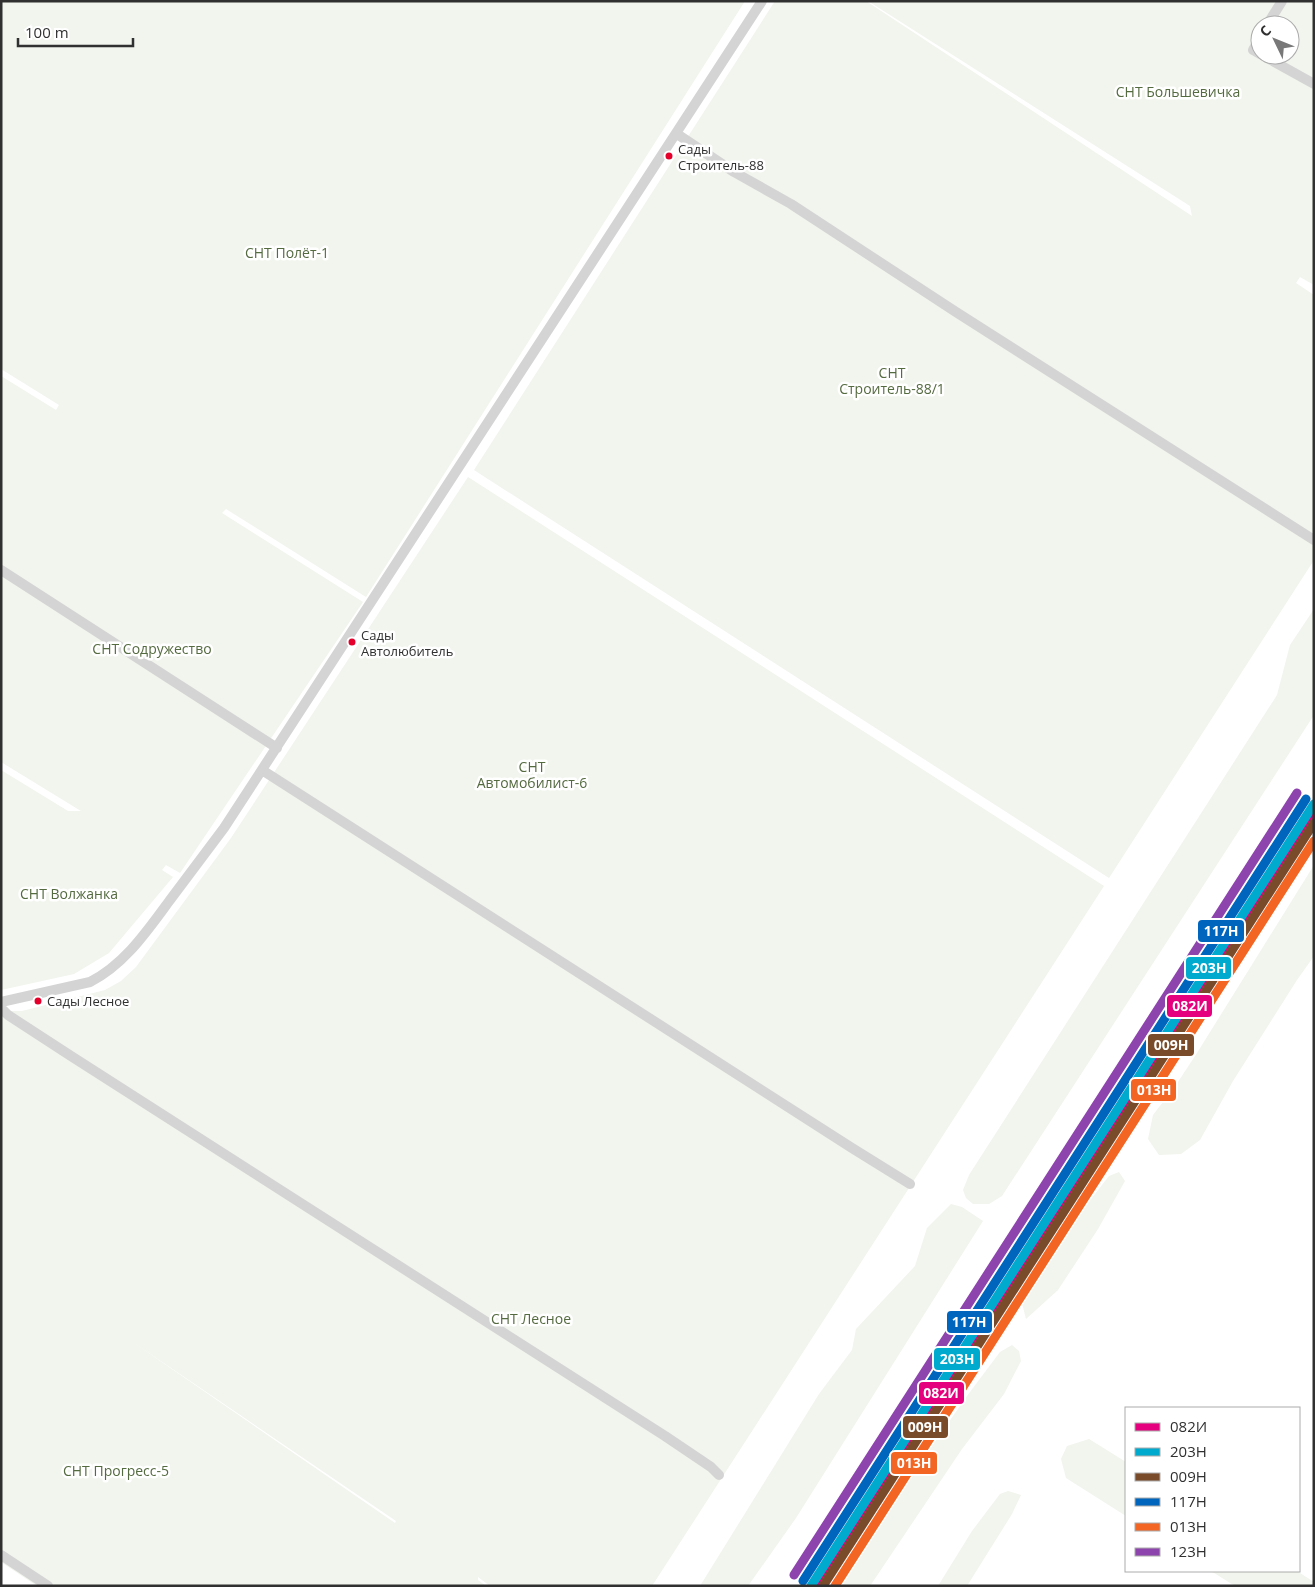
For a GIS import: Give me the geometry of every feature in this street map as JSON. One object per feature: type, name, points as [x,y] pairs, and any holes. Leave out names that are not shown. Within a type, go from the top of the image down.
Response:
[{"type":"street","points":[[1,1002],[90,982],[116,966],[139,941],[224,828],[762,1]]},
{"type":"street","points":[[1273,15],[1282,1]]},
{"type":"street","points":[[1280,65],[1314,84]]},
{"type":"street","points":[[677,134],[734,172],[791,204],[956,312],[1314,540]]},
{"type":"street","points":[[1,570],[277,748]]},
{"type":"street","points":[[262,770],[910,1184]]},
{"type":"street","points":[[1,1008],[8,1015],[71,1056],[665,1436],[711,1467],[719,1475]]},
{"type":"street","points":[[1,1555],[48,1586]]},
{"type":"green space","name":"СНТ Полёт-1","points":[[1,1],[745,1],[366,597],[226,509],[222,513],[363,602],[180,873],[166,865],[162,870],[173,877],[109,953],[74,974],[1,990],[1,770],[68,811],[81,811],[1,762],[1,376],[56,410],[59,405],[1,369]]},
{"type":"green space","name":"СНТ Строитель-88/1","points":[[775,1],[866,1],[1192,216],[1190,206],[868,1],[1314,1],[1314,285],[1300,277],[1296,283],[1314,295],[1314,560],[1109,878],[474,470]]},
{"type":"green space","points":[[468,477],[1104,886],[652,1586],[490,1586],[478,1577],[478,1580],[486,1586],[37,1586],[1,1562],[1,1011],[22,1011],[105,990],[121,981],[136,967],[231,838]],"holes":[[[124,1336],[396,1521],[395,1523]]]},
{"type":"green space","points":[[1314,609],[1314,715],[1002,1196],[989,1204],[973,1204],[966,1198],[963,1190],[969,1175],[1277,695],[1290,645]]},
{"type":"green space","points":[[1314,865],[1314,956],[1233,1081],[1200,1140],[1181,1154],[1159,1155],[1148,1139],[1153,1115],[1197,1053]]},
{"type":"green space","points":[[1119,1172],[1125,1181],[1098,1229],[1058,1290],[1026,1319],[1022,1303],[1070,1226],[1109,1176]]},
{"type":"green space","points":[[951,1204],[962,1207],[983,1221],[796,1518],[748,1586],[700,1586],[819,1394],[852,1350],[856,1329],[915,1266],[927,1228]]},
{"type":"green space","points":[[1012,1345],[1019,1351],[1021,1361],[1004,1394],[962,1449],[870,1586],[841,1586],[918,1466],[967,1396],[1000,1352]]},
{"type":"green space","points":[[1089,1439],[1125,1461],[1125,1515],[1066,1478],[1061,1459],[1067,1446]]},
{"type":"green space","points":[[1008,1491],[1021,1495],[1012,1514],[967,1586],[938,1586],[972,1531],[1000,1494]]},
{"type":"green space","points":[[1213,1572],[1299,1572],[1314,1582],[1314,1586],[1235,1586]]},
{"type":"transit line","name":"123Н","points":[[794,1575],[1297,793]]},
{"type":"transit line","name":"117Н","points":[[803,1581],[1306,799]]},
{"type":"transit line","name":"203Н","points":[[811,1586],[1314,804]]},
{"type":"transit line","name":"082И","points":[[817,1586],[1314,813]]},
{"type":"transit line","name":"009Н","points":[[823,1586],[1314,823]]},
{"type":"transit line","name":"013Н","points":[[835,1586],[1314,841]]},
{"type":"place","name":"Сады Строитель-88","points":[[669,156]]},
{"type":"place","name":"Сады Автолюбитель","points":[[352,642]]},
{"type":"place","name":"Сады Лесное","points":[[38,1001]]},
{"type":"park label","name":"СНТ Большевичка","points":[[1178,91]]},
{"type":"park label","name":"СНТ Содружество","points":[[152,648]]},
{"type":"park label","name":"СНТ Автомобилист-6","points":[[532,774]]},
{"type":"park label","name":"СНТ Волжанка","points":[[69,893]]},
{"type":"park label","name":"СНТ Лесное","points":[[531,1318]]},
{"type":"park label","name":"СНТ Прогресс-5","points":[[116,1470]]}]
